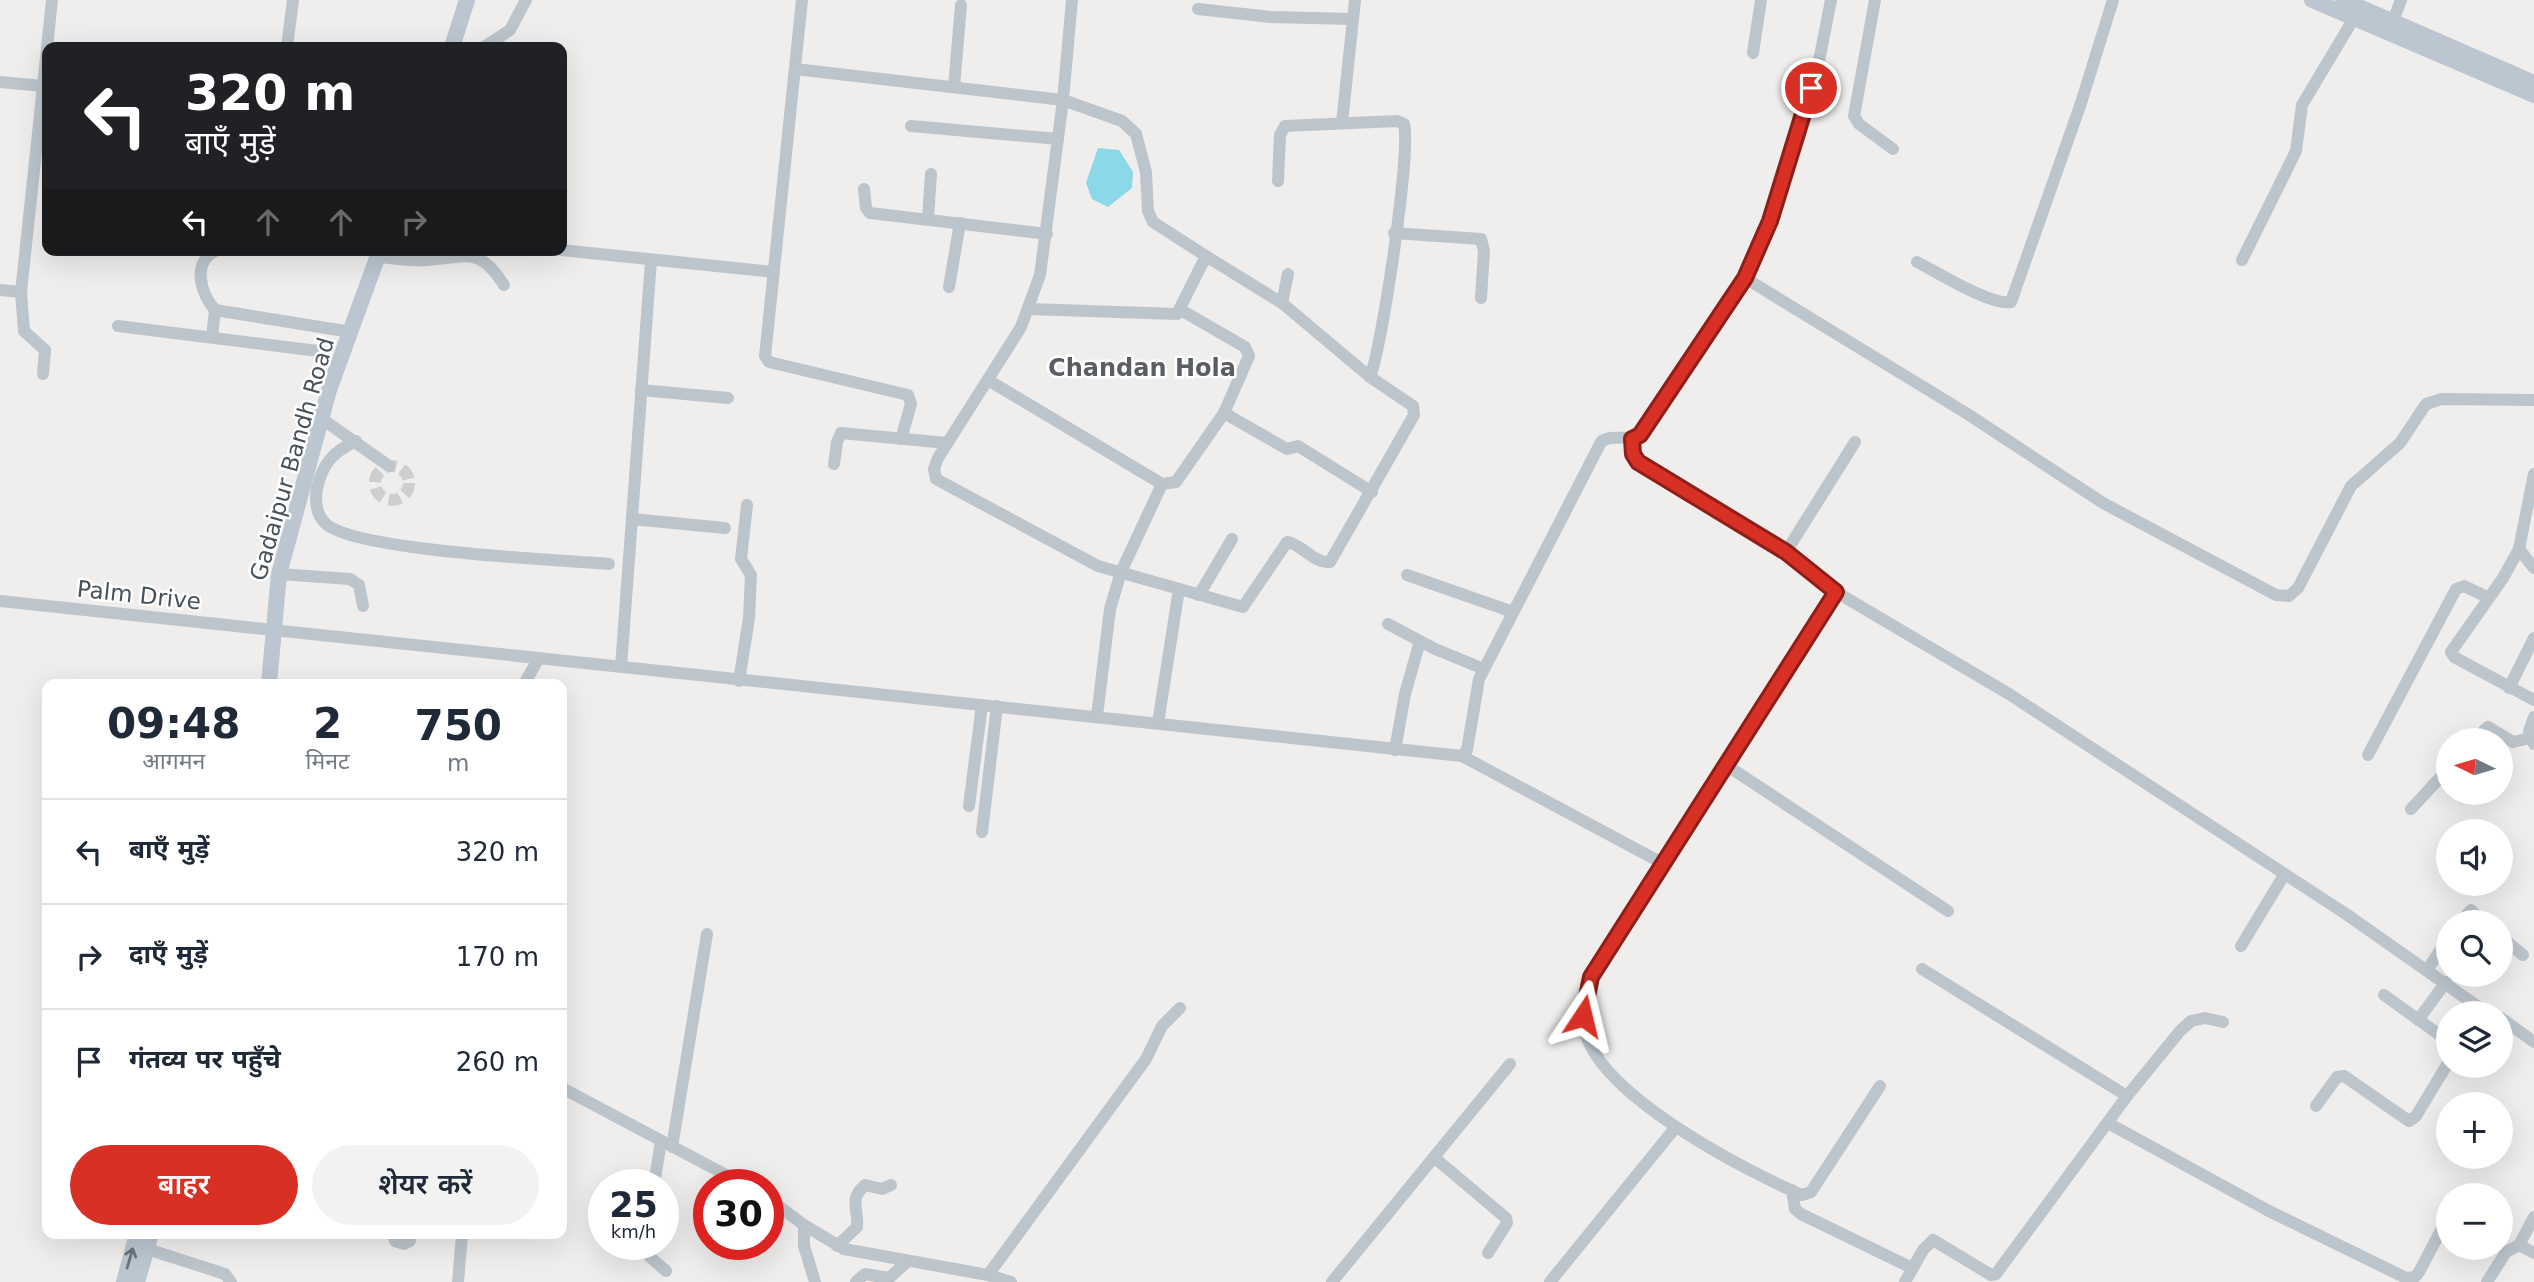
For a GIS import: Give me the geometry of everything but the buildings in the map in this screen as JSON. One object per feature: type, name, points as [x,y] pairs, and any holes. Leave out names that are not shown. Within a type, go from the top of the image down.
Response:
[{"type":"street","points":[[48,42],[52,0]]},
{"type":"street","points":[[288,42],[293,0]]},
{"type":"street","points":[[454,42],[467,0]]},
{"type":"street","points":[[492,42],[510,30],[526,0]]},
{"type":"street","points":[[802,0],[765,356],[767,360],[908,395],[911,404],[901,439]]},
{"type":"street","points":[[795,69],[1063,100],[1122,121],[1132,129],[1146,172],[1147,211],[1153,222],[1282,303],[1370,377],[1415,409],[1330,562],[1324,563],[1296,544],[1287,542],[1244,606],[1093,564],[936,479],[936,463],[1021,327],[1040,275],[1063,100],[1072,0]]},
{"type":"street","points":[[1342,123],[1355,0]]},
{"type":"street","points":[[1753,53],[1761,0]]},
{"type":"street","points":[[1664,864],[1462,756],[1467,750],[1477,684],[1601,442],[1609,437],[1632,439],[1640,435],[1745,278],[1770,221],[1819,61],[1831,0]]},
{"type":"street","points":[[1875,0],[1854,116],[1859,124],[1893,149]]},
{"type":"street","points":[[1917,262],[1979,293],[2003,303],[2011,302],[2081,103],[2113,0]]},
{"type":"street","points":[[2312,0],[2533,84]]},
{"type":"street","points":[[2343,0],[2533,84]]},
{"type":"street","points":[[2393,22],[2401,0]]},
{"type":"street","points":[[954,87],[961,5]]},
{"type":"street","points":[[1198,9],[1270,17],[1353,19]]},
{"type":"street","points":[[2242,260],[2297,151],[2302,105],[2354,18]]},
{"type":"street","points":[[0,82],[42,86]]},
{"type":"street","points":[[42,95],[21,292],[24,331],[45,350],[43,374]]},
{"type":"street","points":[[1279,181],[1280,135],[1285,126],[1396,121],[1404,124],[1403,170],[1381,330],[1370,377]]},
{"type":"street","points":[[911,126],[1058,139]]},
{"type":"street","points":[[928,218],[931,174]]},
{"type":"street","points":[[864,188],[866,208],[870,213],[1047,234]]},
{"type":"street","points":[[949,286],[960,223]]},
{"type":"street","points":[[1394,233],[1481,239],[1484,251],[1481,298]]},
{"type":"street","points":[[567,251],[774,272]]},
{"type":"street","points":[[210,256],[204,261],[200,280],[205,298],[215,310],[351,332]]},
{"type":"street","name":"Gadaipur Bandh Road","points":[[269,679],[279,574],[322,419],[378,256]]},
{"type":"street","points":[[392,256],[425,261],[454,256]]},
{"type":"street","points":[[469,256],[478,257],[494,270],[504,285]]},
{"type":"street","points":[[1028,309],[1172,315],[1181,310],[1203,262],[1209,258]]},
{"type":"street","points":[[621,667],[651,260]]},
{"type":"street","points":[[1282,303],[1288,274]]},
{"type":"street","points":[[1745,278],[1966,413],[2103,503],[2276,595],[2293,594],[2298,588],[2351,486],[2400,443],[2426,404],[2442,399],[2534,400]]},
{"type":"street","points":[[0,290],[21,292]]},
{"type":"street","points":[[212,337],[215,310]]},
{"type":"street","points":[[988,380],[1161,484],[1176,482],[1224,413],[1247,363],[1245,347],[1181,310]]},
{"type":"street","points":[[118,326],[318,351]]},
{"type":"street","points":[[641,390],[728,398]]},
{"type":"street","points":[[1224,413],[1287,449],[1297,446],[1371,492]]},
{"type":"street","points":[[322,419],[389,466]]},
{"type":"street","points":[[834,464],[838,435],[841,433],[947,443]]},
{"type":"street","points":[[1632,439],[1633,454],[1638,462],[1786,552],[1836,592],[2009,694],[2436,976]]},
{"type":"street","points":[[356,441],[330,456],[319,480],[316,495],[319,514],[334,530],[363,539],[403,545],[609,564]]},
{"type":"street","points":[[1786,552],[1855,442]]},
{"type":"street","points":[[2534,474],[2519,549],[2489,598],[2452,649],[2451,655],[2534,700]]},
{"type":"street","points":[[1097,716],[1110,609],[1121,572],[1161,484]]},
{"type":"street","points":[[739,681],[750,587],[750,570],[741,559],[747,505]]},
{"type":"street","points":[[632,519],[725,528]]},
{"type":"street","points":[[1199,595],[1232,538]]},
{"type":"street","points":[[2519,549],[2534,568]]},
{"type":"street","points":[[279,574],[350,579],[359,585],[363,606]]},
{"type":"street","points":[[1408,575],[1513,612]]},
{"type":"street","points":[[2368,755],[2456,589],[2464,586],[2489,598]]},
{"type":"street","points":[[1158,723],[1179,589]]},
{"type":"street","points":[[1836,592],[1591,977],[1583,1016],[1586,1034],[1596,1056],[1675,1128],[1802,1195],[1811,1192],[1880,1086]]},
{"type":"street","name":"Palm Drive","points":[[0,601],[1462,756]]},
{"type":"street","points":[[1388,624],[1484,669]]},
{"type":"street","points":[[2509,688],[2534,638]]},
{"type":"street","points":[[1395,750],[1405,694],[1420,641]]},
{"type":"street","points":[[527,679],[538,658]]},
{"type":"street","points":[[969,806],[982,705]]},
{"type":"street","points":[[982,832],[997,706]]},
{"type":"street","points":[[2513,742],[2532,741],[2530,726],[2534,717]]},
{"type":"street","points":[[1726,765],[1948,911]]},
{"type":"street","points":[[2411,809],[2436,782]]},
{"type":"street","points":[[2241,946],[2284,875]]},
{"type":"street","points":[[658,1169],[667,1144],[707,934]]},
{"type":"street","points":[[2513,947],[2523,955]]},
{"type":"street","points":[[2427,970],[2436,957]]},
{"type":"street","points":[[1922,969],[2127,1096]]},
{"type":"street","points":[[2418,1020],[2442,987]]},
{"type":"street","points":[[2452,987],[2467,1001]]},
{"type":"street","points":[[2384,995],[2436,1033]]},
{"type":"street","points":[[988,1275],[1146,1059],[1163,1026],[1180,1008]]},
{"type":"street","points":[[1905,1282],[1928,1242],[1938,1241],[1991,1275],[1996,1274],[2127,1096],[2185,1026],[2208,1018],[2223,1022]]},
{"type":"street","points":[[2513,1027],[2534,1042]]},
{"type":"street","points":[[1332,1282],[1436,1159],[1510,1064]]},
{"type":"street","points":[[2316,1105],[2337,1077],[2344,1076],[2409,1121],[2416,1116],[2439,1078]]},
{"type":"street","points":[[567,1091],[715,1169]]},
{"type":"street","points":[[2108,1123],[2267,1210],[2406,1278],[2414,1277],[2418,1272],[2436,1239]]},
{"type":"street","points":[[1550,1282],[1675,1128]]},
{"type":"street","points":[[1436,1159],[1506,1218],[1507,1223],[1488,1253]]},
{"type":"street","points":[[837,1246],[857,1227],[853,1208],[857,1192],[864,1185],[882,1189],[891,1185]]},
{"type":"street","points":[[1792,1190],[1795,1209],[1801,1214],[1912,1268]]},
{"type":"street","points":[[784,1210],[837,1246],[907,1262],[988,1275],[1011,1282]]},
{"type":"street","points":[[2513,1243],[2534,1217]]},
{"type":"street","points":[[804,1225],[804,1246],[815,1282]]},
{"type":"street","points":[[124,1282],[136,1239]]},
{"type":"street","points":[[394,1239],[404,1244],[410,1239]]},
{"type":"street","points":[[458,1282],[462,1239]]},
{"type":"street","points":[[137,1282],[149,1242],[225,1273],[231,1282]]},
{"type":"street","points":[[2513,1248],[2534,1253]]},
{"type":"street","points":[[653,1260],[666,1271]]},
{"type":"street","points":[[2487,1282],[2501,1260]]},
{"type":"street","points":[[856,1282],[865,1274],[889,1278],[907,1262]]},
{"type":"water","points":[[1098,148],[1119,150],[1133,172],[1132,188],[1108,207],[1092,199],[1086,183]]},
{"type":"tunnel","points":[[392,466],[404,471],[409,483],[404,495],[392,500],[380,495],[375,483],[380,471],[392,466]]},
{"type":"district","name":"Chandan Hola","points":[[1142,368]]},
{"type":"route","points":[[1583,1016],[1591,977],[1836,592],[1786,552],[1638,462],[1632,445],[1632,439],[1640,435],[1745,278],[1770,221],[1811,88]]}]
